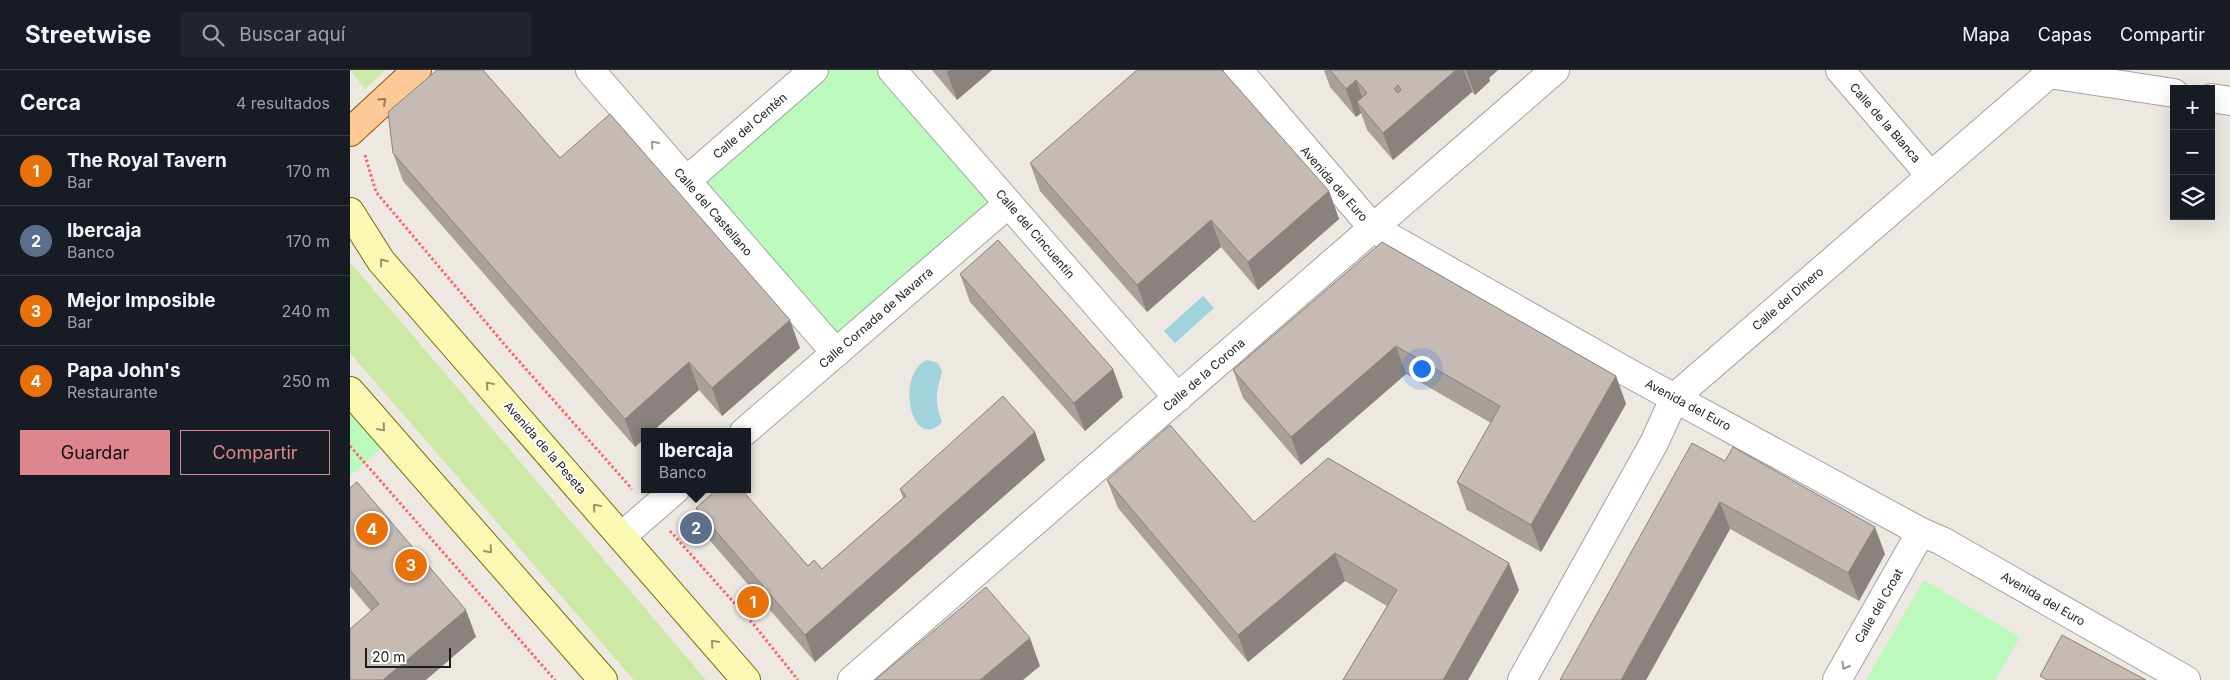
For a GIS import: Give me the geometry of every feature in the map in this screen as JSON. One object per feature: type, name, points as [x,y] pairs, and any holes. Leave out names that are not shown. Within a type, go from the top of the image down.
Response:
[{"type":"main road","points":[[358,140],[417,70]]},
{"type":"street","name":"Calle del Castellano","points":[[590,70],[836,353]]},
{"type":"street","name":"Calle del Centén","points":[[686,181],[814,70]]},
{"type":"street","name":"Calle del Cincuentín","points":[[892,70],[1178,398]]},
{"type":"street","name":"Avenida del Euro","points":[[1238,70],[1372,228],[1675,397],[1921,532],[1942,541],[2186,680]]},
{"type":"street","name":"Calle de la Corona","points":[[852,680],[1555,70]]},
{"type":"street","name":"Calle de la Blanca","points":[[1840,70],[1930,175]]},
{"type":"street","name":"Calle del Dinero","points":[[1522,680],[1654,443],[1675,397],[2049,74],[2170,91]]},
{"type":"street","points":[[2215,99],[2230,101]]},
{"type":"street","name":"Calle Cornada de Navarra","points":[[749,428],[1008,204]]},
{"type":"street","name":"Avenida de la Peseta","points":[[350,212],[381,261],[746,680]]},
{"type":"street","points":[[350,391],[603,680]]},
{"type":"street","points":[[622,536],[671,493]]},
{"type":"street","name":"Calle del Croat","points":[[1837,680],[1921,532]]},
{"type":"path","points":[[358,140],[376,192],[510,351],[636,493]]},
{"type":"path","points":[[350,446],[555,680]]},
{"type":"path","points":[[666,526],[754,626],[798,680]]},
{"type":"green space","points":[[350,70],[386,70],[365,89]]},
{"type":"green space","points":[[814,70],[892,70],[1008,204],[836,353],[686,181]]},
{"type":"green space","points":[[350,262],[706,680],[634,680],[350,353]]},
{"type":"green space","points":[[350,391],[392,439],[350,476]]},
{"type":"green space","points":[[1924,580],[2020,637],[1995,680],[1866,680]]},
{"type":"water","points":[[1203,296],[1214,308],[1175,343],[1164,331]]},
{"type":"water","points":[[927,360],[938,363],[942,372],[937,397],[942,422],[931,429],[922,428],[915,420],[911,408],[910,394],[911,380],[917,368]]},
{"type":"building","points":[[437,70],[483,70],[560,158],[610,114],[790,320],[712,388],[689,362],[625,419],[393,153],[388,112]]},
{"type":"building","points":[[1137,70],[1222,70],[1329,191],[1248,262],[1211,220],[1137,285],[1030,163]]},
{"type":"building","points":[[1330,70],[1456,70],[1383,133],[1357,102],[1367,93],[1356,80],[1346,89]],"holes":[[[1398,85],[1401,90],[1398,93],[1394,89]]]},
{"type":"building","points":[[998,240],[1113,369],[1074,403],[960,274]]},
{"type":"building","points":[[1382,242],[1616,376],[1531,525],[1457,482],[1500,406],[1396,346],[1291,437],[1233,370]]},
{"type":"building","points":[[1003,396],[1035,432],[805,635],[696,508],[713,493],[744,493],[808,566],[814,560],[822,569],[906,496],[900,489]]},
{"type":"building","points":[[1170,425],[1254,522],[1328,458],[1509,563],[1443,680],[1343,680],[1397,590],[1335,553],[1238,635],[1107,480]]},
{"type":"building","points":[[1692,443],[1725,461],[1733,447],[1875,527],[1848,573],[1720,502],[1621,680],[1560,680]]},
{"type":"building","points":[[357,482],[466,610],[383,680],[350,680],[350,629],[379,604],[350,570],[350,488]]},
{"type":"building","points":[[986,587],[1030,638],[980,680],[875,680]]},
{"type":"building","points":[[2062,635],[2146,680],[2047,680],[2040,676]]},
{"type":"place","name":"Ibercaja","points":[[696,528]]},
{"type":"place","name":"Papa John's","points":[[372,529]]},
{"type":"place","name":"Mejor Imposible","points":[[411,565]]},
{"type":"place","name":"The Royal Tavern","points":[[753,602]]}]
